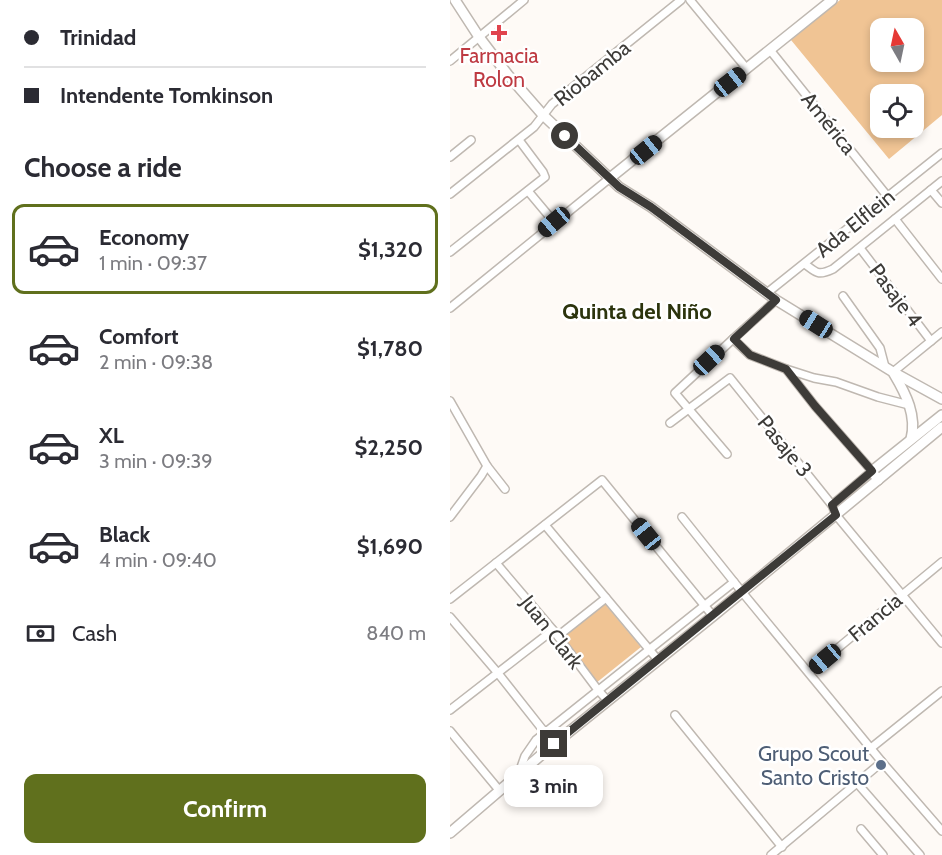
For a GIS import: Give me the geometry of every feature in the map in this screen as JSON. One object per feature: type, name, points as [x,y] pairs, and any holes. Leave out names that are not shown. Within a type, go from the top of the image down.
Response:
[{"type":"street","points":[[455,0],[508,75],[543,115],[619,187],[651,207],[776,300],[942,399]]},
{"type":"street","points":[[508,0],[516,7]]},
{"type":"street","points":[[450,61],[524,0]]},
{"type":"street","name":"Riobamba","points":[[450,194],[534,127],[552,104],[681,0]]},
{"type":"street","points":[[690,0],[747,69]]},
{"type":"street","points":[[450,308],[832,0]]},
{"type":"street","name":"América","points":[[770,50],[888,197]]},
{"type":"street","points":[[450,157],[471,140]]},
{"type":"street","points":[[450,252],[545,177],[519,140]]},
{"type":"street","name":"Ada Elflein","points":[[767,293],[942,153]]},
{"type":"street","points":[[805,264],[820,274],[834,269],[942,181]]},
{"type":"street","points":[[931,190],[942,203]]},
{"type":"street","points":[[528,191],[554,222]]},
{"type":"street","points":[[895,219],[942,279]]},
{"type":"street","name":"Pasaje 4","points":[[860,248],[931,341]]},
{"type":"street","points":[[843,296],[880,348],[889,369],[905,392],[914,429],[911,440]]},
{"type":"street","points":[[727,454],[676,395],[676,391],[776,300]]},
{"type":"street","points":[[889,369],[942,332]]},
{"type":"street","points":[[734,339],[750,355],[786,369],[909,405]]},
{"type":"street","points":[[786,369],[875,476]]},
{"type":"street","name":"Pasaje 3","points":[[690,409],[730,378],[832,505],[836,515],[942,643]]},
{"type":"street","points":[[450,401],[487,466],[505,489]]},
{"type":"street","points":[[670,423],[690,409]]},
{"type":"street","points":[[450,833],[554,744],[836,515],[911,440],[942,415]]},
{"type":"street","points":[[832,505],[942,427]]},
{"type":"street","points":[[450,517],[487,466]]},
{"type":"street","points":[[450,599],[602,480],[713,616]]},
{"type":"street","points":[[682,517],[882,762],[940,825]]},
{"type":"street","points":[[545,525],[658,660]]},
{"type":"street","name":"Francia","points":[[809,672],[942,562]]},
{"type":"street","name":"Juan Clark","points":[[496,563],[608,701]]},
{"type":"street","points":[[519,774],[525,756],[536,740],[734,582]]},
{"type":"street","points":[[450,710],[497,672],[606,598]]},
{"type":"street","points":[[450,617],[554,744]]},
{"type":"street","points":[[872,748],[942,692]]},
{"type":"street","points":[[675,715],[782,847]]},
{"type":"street","points":[[450,731],[499,790]]},
{"type":"street","points":[[774,854],[882,762]]},
{"type":"street","points":[[857,783],[920,855]]},
{"type":"street","points":[[861,829],[883,855]]},
{"type":"shaded area","points":[[840,0],[942,0],[942,115],[924,130],[924,84],[870,84],[870,136],[791,40]]},
{"type":"shaded area","points":[[872,138],[914,138],[889,159]]},
{"type":"shaded area","points":[[600,598],[641,647],[596,683],[556,633]]},
{"type":"place","name":"Farmacia Rolon","points":[[499,33]]},
{"type":"place","name":"Grupo Scout Santo Cristo","points":[[881,765]]},
{"type":"district","name":"Quinta del Niño","points":[[637,311]]},
{"type":"route","points":[[554,744],[836,515],[832,505],[872,471],[786,369],[750,355],[734,339],[776,300],[651,207],[619,187],[565,136]]}]
